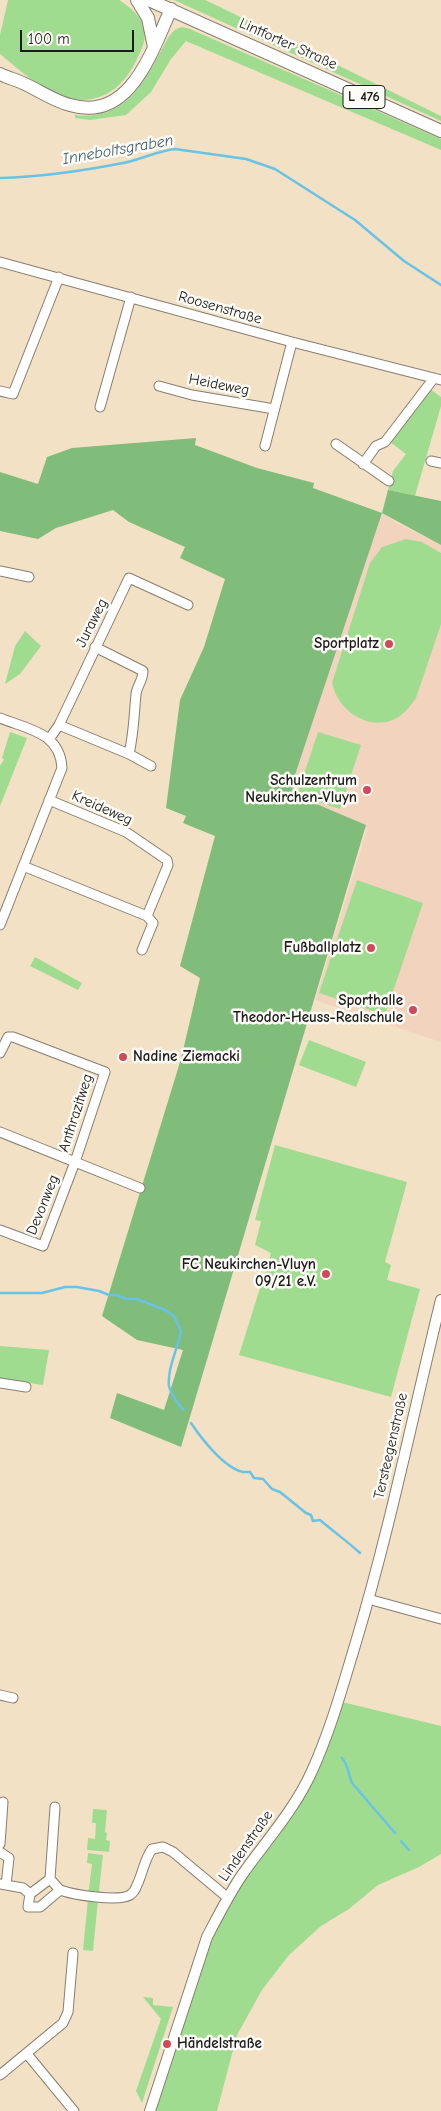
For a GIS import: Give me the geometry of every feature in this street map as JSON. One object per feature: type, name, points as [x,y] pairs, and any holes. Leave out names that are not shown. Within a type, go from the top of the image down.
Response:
[{"type":"main road","points":[[137,0],[148,18],[154,47]]},
{"type":"main road","name":"Lintforter Straße","points":[[149,0],[441,131]]},
{"type":"main road","points":[[0,74],[24,83],[51,98],[72,106],[94,108],[110,103],[125,93],[139,77],[171,9]]},
{"type":"main road","points":[[0,63],[24,83]]},
{"type":"street","name":"Roosenstraße","points":[[0,262],[292,342],[437,379],[385,442],[376,446],[363,464]]},
{"type":"street","points":[[0,391],[13,394],[60,277]]},
{"type":"street","points":[[100,407],[131,297]]},
{"type":"street","points":[[265,446],[292,342]]},
{"type":"street","name":"Heideweg","points":[[159,386],[192,395],[274,409]]},
{"type":"street","points":[[336,444],[389,481]]},
{"type":"street","points":[[431,461],[441,463]]},
{"type":"street","points":[[0,571],[29,577]]},
{"type":"street","name":"Juraweg","points":[[50,738],[59,725],[95,647],[104,634],[130,578],[188,605]]},
{"type":"street","points":[[95,647],[143,671],[137,692],[134,732],[129,754]]},
{"type":"street","points":[[0,718],[50,738],[60,753],[62,768],[0,925]]},
{"type":"street","points":[[59,725],[129,754],[151,766]]},
{"type":"street","name":"Kreideweg","points":[[49,800],[126,832],[167,860],[168,866],[147,916],[153,924],[142,950]]},
{"type":"street","points":[[23,866],[147,916]]},
{"type":"street","name":"Anthrazitweg","points":[[0,1054],[8,1037],[13,1037],[105,1072],[75,1162]]},
{"type":"street","points":[[0,1132],[140,1188]]},
{"type":"street","name":"Devonweg","points":[[0,1230],[43,1246],[75,1162]]},
{"type":"street","name":"Tersteegenstraße","points":[[368,1599],[394,1502],[441,1300]]},
{"type":"street","points":[[0,1383],[26,1387]]},
{"type":"street","points":[[368,1599],[441,1619]]},
{"type":"street","name":"Lindenstraße","points":[[150,2111],[208,1937],[228,1898],[298,1797],[311,1773],[338,1701],[368,1599]]},
{"type":"street","points":[[0,1695],[13,1698]]},
{"type":"street","points":[[0,1844],[3,1802]]},
{"type":"street","points":[[55,1807],[50,1879],[60,1890],[69,1893],[116,1898],[132,1894],[137,1886],[146,1857],[152,1849],[162,1847],[173,1852],[228,1898]]},
{"type":"street","points":[[0,1852],[9,1858],[3,1884],[23,1888],[30,1894]]},
{"type":"street","points":[[50,1879],[30,1894],[28,1907],[40,1907],[60,1890]]},
{"type":"street","points":[[2,2071],[27,2054],[63,2023],[68,2012],[73,1953]]},
{"type":"street","points":[[27,2054],[74,2111]]},
{"type":"shaded area","name":"Schulzentrum Neukirchen-Vluyn","points":[[382,513],[397,523],[441,545],[441,1042],[315,1000],[367,830],[290,805],[295,775]]},
{"type":"green space","points":[[8,0],[119,0],[132,10],[142,22],[145,39],[136,61],[116,88],[98,98],[87,100],[64,97],[38,84],[0,54],[0,35]]},
{"type":"green space","points":[[174,0],[205,0],[441,116],[441,121]]},
{"type":"green space","points":[[182,27],[441,139],[441,150],[186,41],[171,59],[151,92],[126,115],[90,120],[75,118],[75,115],[92,115],[106,112],[119,106],[129,98],[147,76],[170,35]]},
{"type":"green space","points":[[430,389],[441,397],[441,406],[415,496],[388,490],[393,471],[406,454],[390,442]]},
{"type":"green space","points":[[196,438],[195,445],[257,468],[314,483],[313,488],[382,513],[295,775],[290,804],[307,800],[366,825],[181,1447],[110,1418],[117,1393],[164,1410],[183,1350],[137,1340],[102,1316],[181,1059],[200,978],[180,966],[215,836],[183,823],[186,816],[166,808],[180,700],[204,647],[225,579],[180,558],[185,547],[129,522],[113,510],[56,528],[38,539],[0,531],[0,472],[38,484],[47,457],[72,448]]},
{"type":"green space","points":[[388,490],[441,501],[441,545],[382,513]]},
{"type":"green space","name":"Sportplatz","points":[[406,539],[422,542],[441,553],[441,624],[416,698],[405,712],[398,717],[380,723],[371,722],[353,714],[346,708],[340,701],[332,683],[370,563],[382,547]]},
{"type":"green space","points":[[25,631],[41,646],[20,674],[5,684],[15,646]]},
{"type":"green space","points":[[10,732],[27,738],[0,806],[0,766],[4,759],[2,758]]},
{"type":"green space","points":[[318,732],[361,745],[340,809],[297,795]]},
{"type":"green space","name":"Fußballplatz","points":[[357,880],[423,903],[385,1015],[319,993]]},
{"type":"green space","points":[[35,957],[82,983],[78,990],[30,966]]},
{"type":"green space","points":[[309,1040],[366,1062],[356,1087],[299,1065]]},
{"type":"green space","name":"FC Neukirchen-Vluyn 09/21 e.V.","points":[[275,1145],[407,1182],[385,1262],[391,1265],[387,1280],[420,1289],[391,1397],[239,1355],[271,1253],[255,1245],[261,1221],[255,1220]]},
{"type":"green space","points":[[0,1346],[49,1350],[43,1385],[0,1379]]},
{"type":"green space","points":[[338,1701],[441,1726],[441,1854],[419,1867],[378,1885],[349,1909],[321,1926],[289,1955],[262,1990],[237,2035],[217,2111],[151,2111],[207,1937],[298,1797]]},
{"type":"green space","points":[[93,1809],[107,1810],[105,1832],[107,1833],[106,1840],[110,1841],[109,1852],[87,1850],[88,1838],[95,1839],[96,1823],[92,1823]]},
{"type":"green space","points":[[88,1853],[103,1855],[99,1890],[102,1893],[86,1892],[89,1889],[92,1864],[87,1863]]},
{"type":"green space","points":[[88,1899],[98,1900],[93,1951],[83,1950]]},
{"type":"green space","points":[[143,1997],[153,1998],[153,2005],[173,2007],[142,2103],[136,2091],[161,2019]]},
{"type":"waterway","name":"Inneboltsgraben","points":[[0,178],[92,169],[129,162],[175,149],[246,159],[275,169],[355,220],[404,261],[441,285]]},
{"type":"waterway","points":[[0,1293],[42,1293],[65,1287],[77,1287],[109,1295],[117,1295],[126,1299],[137,1299],[165,1310],[174,1316],[181,1331],[171,1365],[169,1386],[171,1393],[183,1410]]},
{"type":"waterway","points":[[191,1423],[207,1444],[228,1465],[243,1472],[250,1472],[254,1478],[263,1479],[272,1489],[280,1492],[311,1515],[313,1521],[320,1520],[360,1553]]},
{"type":"waterway","points":[[342,1758],[352,1783],[395,1833]]},
{"type":"waterway","points":[[401,1841],[409,1850]]},
{"type":"place","name":"Sportplatz","points":[[389,644]]},
{"type":"place","name":"Schulzentrum Neukirchen-Vluyn","points":[[367,790]]},
{"type":"place","name":"Fußballplatz","points":[[371,948]]},
{"type":"place","name":"Sporthalle Theodor-Heuss-Realschule","points":[[413,1010]]},
{"type":"place","name":"Nadine Ziemacki","points":[[123,1057]]},
{"type":"place","name":"FC Neukirchen-Vluyn 09/21 e.V.","points":[[326,1274]]},
{"type":"place","name":"Händelstraße","points":[[167,2044]]}]
